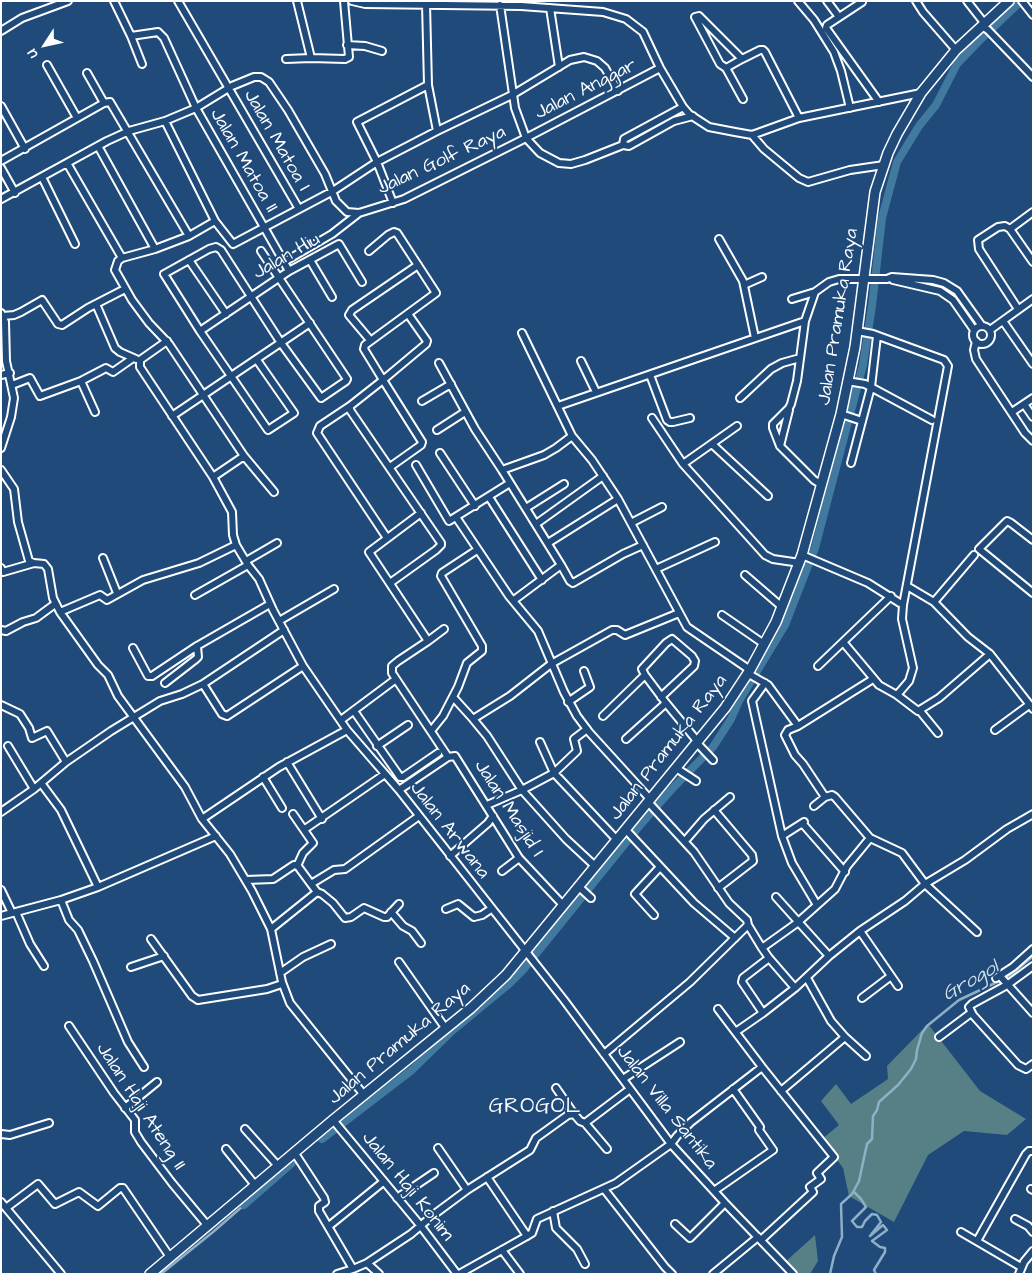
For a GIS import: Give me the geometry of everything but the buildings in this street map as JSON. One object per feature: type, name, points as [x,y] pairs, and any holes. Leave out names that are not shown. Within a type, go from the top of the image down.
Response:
[{"type":"street","points":[[1,31],[22,18],[68,1]]},
{"type":"street","points":[[114,1],[142,64]]},
{"type":"street","points":[[297,1],[311,58]]},
{"type":"street","points":[[286,59],[348,58],[344,1]]},
{"type":"street","points":[[352,1],[365,4],[550,8],[603,12],[626,19],[643,32],[660,68],[683,107],[709,127],[752,135],[798,118],[921,93]]},
{"type":"street","points":[[541,8],[547,1]]},
{"type":"street","points":[[798,1],[814,20],[834,52],[841,71],[850,108]]},
{"type":"street","points":[[827,1],[839,17]]},
{"type":"street","points":[[916,1],[923,12],[956,50]]},
{"type":"street","points":[[967,1],[986,28],[1033,77]]},
{"type":"street","name":"Jalan Pramuka Raya","points":[[152,1273],[294,1152],[446,1029],[527,955],[563,905],[580,888],[595,866],[699,745],[749,673],[782,607],[803,558],[822,485],[844,415],[868,278],[875,192],[884,165],[896,134],[921,93],[956,50],[986,28],[1009,1]]},
{"type":"street","name":"Jalan Matoa I","points":[[178,2],[298,208]]},
{"type":"street","points":[[862,2],[826,26],[827,31],[879,102]]},
{"type":"street","points":[[1023,2],[1033,15]]},
{"type":"street","points":[[426,4],[428,85],[438,131]]},
{"type":"street","points":[[500,6],[512,95],[526,138]]},
{"type":"street","points":[[550,8],[559,67]]},
{"type":"street","points":[[742,60],[697,16],[695,19],[720,64],[726,68],[743,99]]},
{"type":"street","name":"Jalan Matoa II","points":[[131,36],[158,32],[164,38],[196,108],[289,271]]},
{"type":"street","points":[[348,45],[365,46],[382,51]]},
{"type":"street","points":[[726,68],[763,50],[798,118]]},
{"type":"street","points":[[164,121],[215,221],[233,244],[332,191],[377,162],[512,95],[570,60],[584,57],[597,61],[604,68],[618,91]]},
{"type":"street","points":[[47,65],[77,118]]},
{"type":"street","name":"Jalan Anggar","points":[[526,138],[660,68]]},
{"type":"street","points":[[87,73],[104,103]]},
{"type":"street","points":[[1,199],[129,131],[164,121],[196,108],[228,88],[254,77],[261,77],[269,82],[288,110],[325,174],[336,201],[347,212],[359,213]]},
{"type":"street","points":[[393,203],[377,162],[357,122],[428,85]]},
{"type":"street","points":[[1,161],[108,101],[112,104],[129,131],[189,236]]},
{"type":"street","points":[[1,106],[25,149]]},
{"type":"street","name":"Jalan Golf Raya","points":[[623,144],[624,139],[683,107]]},
{"type":"street","name":"Jalan Golf Raya","points":[[359,213],[404,199],[526,138],[540,154],[559,163],[571,164],[623,144],[629,146],[674,121],[693,116]]},
{"type":"street","points":[[752,135],[764,149],[799,178],[808,182],[850,170],[884,165]]},
{"type":"street","points":[[98,146],[155,249]]},
{"type":"street","points":[[67,163],[122,258]]},
{"type":"street","points":[[1,168],[15,193]]},
{"type":"street","points":[[42,177],[75,244]]},
{"type":"street","points":[[1010,229],[1033,212]]},
{"type":"street","points":[[284,262],[332,234],[359,213]]},
{"type":"street","points":[[215,221],[189,236],[155,249],[122,258],[118,261],[116,270],[125,289],[149,323],[167,341],[244,456],[274,492]]},
{"type":"street","points":[[1018,308],[978,245],[978,240],[998,227],[1005,226],[1010,229],[1031,255],[1033,262]]},
{"type":"street","points":[[368,251],[394,232],[397,233],[436,293],[365,345],[364,349],[422,442],[390,468]]},
{"type":"street","points":[[719,239],[744,285],[755,338]]},
{"type":"street","name":"Jalan Hiu","points":[[200,332],[289,271],[339,244],[362,282]]},
{"type":"street","points":[[257,360],[294,414],[268,430],[200,332],[164,274],[209,249],[216,247],[221,250],[281,343],[320,397],[346,381],[346,379],[261,250]]},
{"type":"street","points":[[190,260],[226,314]]},
{"type":"street","points":[[310,260],[332,297]]},
{"type":"street","points":[[370,340],[349,315],[352,310],[418,264]]},
{"type":"street","points":[[744,285],[762,277]]},
{"type":"street","points":[[884,279],[892,277],[933,280],[944,283],[957,292],[982,326],[990,330]]},
{"type":"street","points":[[792,299],[815,292],[829,282],[839,279],[884,279],[940,291],[953,300],[974,330],[976,358],[1025,433],[1033,441]]},
{"type":"street","points":[[940,291],[944,283]]},
{"type":"street","points":[[1,448],[11,417],[14,398],[6,361],[6,338],[2,314],[14,315],[42,300],[58,324],[62,326],[78,314],[125,289]]},
{"type":"street","points":[[780,446],[797,381],[805,321],[815,292]]},
{"type":"street","points":[[990,330],[1018,308],[1032,301]]},
{"type":"street","points":[[60,612],[100,595],[106,600],[143,580],[199,563],[236,545],[233,535],[232,512],[213,477],[136,359],[115,348],[96,304]]},
{"type":"street","points":[[387,538],[317,433],[320,426],[350,406],[426,344],[427,341],[408,314]]},
{"type":"street","points":[[558,406],[805,321]]},
{"type":"street","points":[[1003,321],[1033,364]]},
{"type":"street","points":[[172,416],[310,323]]},
{"type":"street","points":[[974,330],[982,326]]},
{"type":"street","points":[[976,341],[988,342],[990,330]]},
{"type":"street","points":[[860,332],[875,335],[948,363],[907,586],[902,604],[902,619],[913,668],[909,681],[897,695]]},
{"type":"street","points":[[522,334],[572,436],[592,460],[618,500],[687,628],[764,682],[775,692],[798,726]]},
{"type":"street","points":[[850,462],[868,385],[875,335]]},
{"type":"street","points":[[12,385],[30,378],[40,396],[81,381],[106,368],[113,372],[167,341]]},
{"type":"street","points":[[740,398],[771,369],[782,363],[800,358]]},
{"type":"street","points":[[581,361],[596,392]]},
{"type":"street","points":[[439,363],[465,412],[570,581],[574,583],[623,554],[643,545]]},
{"type":"street","points":[[1,375],[10,374]]},
{"type":"street","points":[[650,375],[667,420],[673,422],[690,418]]},
{"type":"street","points":[[81,381],[95,412]]},
{"type":"street","points":[[850,382],[868,385],[932,420]]},
{"type":"street","points":[[422,401],[451,384]]},
{"type":"street","points":[[1012,412],[1033,398]]},
{"type":"street","points":[[1024,404],[1033,417]]},
{"type":"street","points":[[350,406],[350,410],[441,545],[390,583]]},
{"type":"street","points":[[789,408],[773,424],[775,437],[780,446],[814,480],[822,485]]},
{"type":"street","points":[[437,430],[465,412]]},
{"type":"street","points":[[844,415],[859,420]]},
{"type":"street","points":[[652,418],[683,464],[765,555],[773,559],[803,558],[817,561],[868,583],[902,604]]},
{"type":"street","points":[[683,464],[737,426]]},
{"type":"street","points":[[502,470],[544,455],[572,436]]},
{"type":"street","points":[[712,444],[768,496]]},
{"type":"street","points":[[440,453],[475,506]]},
{"type":"street","points":[[213,477],[244,456]]},
{"type":"street","points":[[416,465],[449,521],[510,483]]},
{"type":"street","points":[[1,470],[14,489],[18,522],[24,545],[29,561],[34,564]]},
{"type":"street","points":[[536,524],[603,476]]},
{"type":"street","points":[[526,508],[564,484]]},
{"type":"street","points":[[489,497],[542,580]]},
{"type":"street","points":[[548,543],[618,500]]},
{"type":"street","points":[[631,523],[662,506]]},
{"type":"street","points":[[421,514],[369,552],[428,641]]},
{"type":"street","points":[[456,517],[476,550],[538,631],[568,702],[587,729],[658,813],[685,840],[718,888],[747,920],[748,925],[769,958],[796,988]]},
{"type":"street","points":[[1033,540],[1007,521],[979,549],[1033,593]]},
{"type":"street","points":[[656,569],[715,542]]},
{"type":"street","points":[[194,595],[277,543]]},
{"type":"street","name":"Jalan Arwana","points":[[236,545],[259,579],[303,666],[347,730],[399,790],[527,955]]},
{"type":"street","points":[[431,731],[443,716],[462,680],[467,663],[481,653],[483,649],[441,576],[442,573],[476,550]]},
{"type":"street","points":[[934,602],[974,554]]},
{"type":"street","points":[[103,558],[117,594]]},
{"type":"street","points":[[2,571],[34,564],[44,564],[48,569],[55,604],[60,612],[98,665],[108,675],[118,696],[185,787],[202,819],[230,854],[246,880],[271,929],[282,984],[290,1003],[364,1095]]},
{"type":"street","points":[[514,600],[561,565]]},
{"type":"street","points":[[745,575],[782,607]]},
{"type":"street","points":[[907,586],[934,602],[968,637],[990,654],[1031,707],[994,730]]},
{"type":"street","points":[[279,621],[334,589]]},
{"type":"street","points":[[818,666],[891,596]]},
{"type":"street","points":[[1,630],[6,631],[36,618],[55,604]]},
{"type":"street","points":[[134,648],[150,677],[197,646],[270,604]]},
{"type":"street","points":[[473,719],[510,696],[551,664],[612,630],[618,630],[625,635],[679,613]]},
{"type":"street","points":[[722,615],[764,644]]},
{"type":"street","points":[[399,790],[448,757],[392,673],[392,666],[444,629]]},
{"type":"street","points":[[1,812],[34,789],[66,762],[160,701],[182,694],[203,684],[284,630]]},
{"type":"street","points":[[626,739],[664,700],[694,666],[695,661],[692,656],[672,639],[642,669],[664,700],[711,759]]},
{"type":"street","points":[[844,642],[879,685],[897,695],[916,711],[920,711],[938,733]]},
{"type":"street","points":[[165,683],[198,657],[197,646]]},
{"type":"street","points":[[920,711],[939,698],[990,654]]},
{"type":"street","points":[[203,684],[222,714],[227,716],[303,666]]},
{"type":"street","points":[[568,702],[590,687],[584,671]]},
{"type":"street","points":[[603,716],[645,675]]},
{"type":"street","points":[[341,720],[396,678]]},
{"type":"street","points":[[825,797],[795,755],[785,734],[788,730],[798,726],[873,679]]},
{"type":"street","points":[[764,682],[752,701],[782,836],[792,863],[817,905]]},
{"type":"street","points":[[453,697],[495,748],[522,790],[580,853],[595,866]]},
{"type":"street","points":[[1,705],[20,714],[32,738],[47,731],[66,762]]},
{"type":"street","points":[[354,711],[401,778],[438,753]]},
{"type":"street","points":[[377,746],[408,725]]},
{"type":"street","points":[[487,805],[522,790],[554,773],[576,751],[574,739],[587,729]]},
{"type":"street","points":[[202,819],[287,762],[347,730]]},
{"type":"street","points":[[540,742],[554,773],[617,840]]},
{"type":"street","points":[[8,746],[34,789]]},
{"type":"street","name":"Jalan Masjid I","points":[[448,757],[452,755],[458,758],[519,858],[563,905]]},
{"type":"street","points":[[287,762],[322,819]]},
{"type":"street","points":[[678,769],[696,781]]},
{"type":"street","points":[[305,829],[385,774]]},
{"type":"street","points":[[263,777],[282,808]]},
{"type":"street","points":[[41,783],[65,818],[98,887]]},
{"type":"street","points":[[814,806],[825,797],[832,795],[835,797],[870,838],[902,853],[925,884],[977,932]]},
{"type":"street","points":[[685,840],[704,819],[730,797]]},
{"type":"street","points":[[714,810],[752,856],[753,861],[718,888]]},
{"type":"street","points":[[293,814],[313,843],[303,853],[297,866]]},
{"type":"street","points":[[737,1031],[796,988],[829,956],[860,931],[905,901],[925,884],[965,860],[1007,829],[1033,814]]},
{"type":"street","points":[[311,884],[334,870],[346,869],[419,816]]},
{"type":"street","points":[[450,856],[493,816]]},
{"type":"street","points":[[782,836],[804,822],[845,872]]},
{"type":"street","points":[[627,831],[694,904],[735,938]]},
{"type":"street","points":[[1,916],[61,900],[98,887],[216,836]]},
{"type":"street","points":[[762,948],[797,923],[835,889],[847,866],[870,838]]},
{"type":"street","points":[[502,872],[519,858]]},
{"type":"street","points":[[246,880],[273,880],[294,865],[297,866]]},
{"type":"street","points":[[297,866],[317,892],[334,903],[345,918],[351,917],[364,908],[384,917],[399,904]]},
{"type":"street","points":[[654,915],[635,894],[659,868]]},
{"type":"street","points":[[580,888],[589,897]]},
{"type":"street","points":[[1,890],[44,966]]},
{"type":"street","points":[[271,929],[317,892]]},
{"type":"street","points":[[776,897],[797,923],[829,956]]},
{"type":"street","points":[[61,900],[69,920],[78,930],[93,961],[128,1042],[144,1067]]},
{"type":"street","points":[[446,909],[458,904],[474,917],[482,915],[491,909]]},
{"type":"street","points":[[391,912],[403,926],[412,931],[421,943]]},
{"type":"street","points":[[604,1054],[690,982],[748,925]]},
{"type":"street","points":[[860,931],[898,986]]},
{"type":"street","points":[[151,939],[192,996],[198,1000],[267,989],[282,984]]},
{"type":"street","points":[[280,973],[303,958],[331,944]]},
{"type":"street","points":[[1033,949],[1013,967],[998,977],[1033,1013]]},
{"type":"street","name":"Jalan Villa Santika","points":[[527,955],[671,1144],[791,1273]]},
{"type":"street","points":[[132,967],[164,956]]},
{"type":"street","points":[[763,1013],[742,982],[743,978],[769,958]]},
{"type":"street","points":[[399,962],[446,1029]]},
{"type":"street","points":[[1033,966],[1007,985],[972,1004],[970,1007],[971,1013],[1020,1067],[1026,1068],[1033,1064]]},
{"type":"street","points":[[862,998],[891,976]]},
{"type":"street","points":[[808,978],[831,1021],[845,1038],[866,1056]]},
{"type":"street","points":[[713,1274],[759,1239],[813,1192],[810,1187],[821,1179],[817,1173],[834,1157],[718,1009]]},
{"type":"street","points":[[939,1038],[971,1013]]},
{"type":"street","name":"Jalan Haji Ateng II","points":[[69,1026],[114,1093],[135,1120],[135,1132],[141,1142],[207,1225]]},
{"type":"street","points":[[781,1091],[845,1038]]},
{"type":"street","points":[[623,1079],[680,1042]]},
{"type":"street","points":[[458,1274],[527,1236],[532,1232],[537,1219],[616,1183],[671,1144],[691,1122],[762,1067]]},
{"type":"street","points":[[126,1108],[157,1082]]},
{"type":"street","points":[[556,1088],[580,1122],[585,1123],[607,1149]]},
{"type":"street","points":[[585,1123],[630,1088]]},
{"type":"street","points":[[714,1190],[774,1150],[733,1089]]},
{"type":"street","points":[[337,1274],[367,1263],[411,1234],[420,1225],[467,1190],[530,1150],[536,1138],[568,1116],[574,1114]]},
{"type":"street","name":"Jalan Haji Konim","points":[[333,1121],[420,1225],[458,1274]]},
{"type":"street","points":[[1,1134],[10,1135],[49,1123]]},
{"type":"street","points":[[245,1129],[278,1166]]},
{"type":"street","points":[[438,1148],[467,1190]]},
{"type":"street","points":[[226,1149],[255,1185]]},
{"type":"street","points":[[977,1241],[1026,1154],[1029,1151],[1033,1151]]},
{"type":"street","points":[[294,1152],[324,1198],[324,1202],[318,1208],[353,1269]]},
{"type":"street","points":[[397,1198],[434,1173]]},
{"type":"street","points":[[487,1177],[527,1236]]},
{"type":"street","points":[[329,1226],[383,1182]]},
{"type":"street","points":[[61,1274],[3,1205],[38,1184],[56,1204],[80,1192],[98,1206],[120,1188],[123,1188],[170,1257]]},
{"type":"street","points":[[604,1189],[672,1274]]},
{"type":"street","points":[[675,1224],[690,1238],[725,1203]]},
{"type":"street","points":[[553,1211],[556,1228],[576,1249],[585,1264]]},
{"type":"street","points":[[1015,1219],[1028,1226],[1033,1232]]},
{"type":"street","points":[[961,1232],[1021,1267]]},
{"type":"street","points":[[502,1250],[520,1274]]},
{"type":"street","points":[[1019,1274],[1021,1267],[1033,1251]]},
{"type":"street","points":[[367,1263],[379,1274]]},
{"type":"green space","points":[[928,1024],[980,1091],[1026,1119],[1007,1135],[964,1131],[928,1155],[894,1222],[849,1196],[843,1168],[822,1139],[839,1125],[821,1101],[836,1084],[851,1104],[888,1079],[887,1066]]},
{"type":"green space","points":[[815,1235],[818,1261],[810,1274],[794,1274],[784,1263]]},
{"type":"waterway","points":[[322,1139],[412,1070],[452,1031],[523,970],[641,824],[713,747],[731,719],[739,701],[785,625],[815,548],[863,365],[882,218],[897,162],[919,126],[936,105],[957,64],[1021,1]]},
{"type":"waterway","name":"Grogol","points":[[830,1274],[834,1256],[842,1237],[841,1204],[852,1194],[859,1181],[867,1144],[872,1139],[873,1116],[879,1102],[898,1085],[911,1069],[916,1059],[922,1033],[927,1026],[959,1000],[1010,976],[1033,956]]},
{"type":"waterway","points":[[244,1205],[292,1163]]},
{"type":"waterway","name":"Grogol","points":[[854,1192],[866,1207],[852,1221],[857,1227],[862,1227],[872,1214],[877,1215],[881,1222],[870,1236],[883,1225],[887,1230],[872,1241],[885,1248],[885,1252],[874,1270],[876,1274]]},
{"type":"waterway","points":[[161,1274],[244,1205]]},
{"type":"district","name":"GROGOL","points":[[535,1108]]}]
